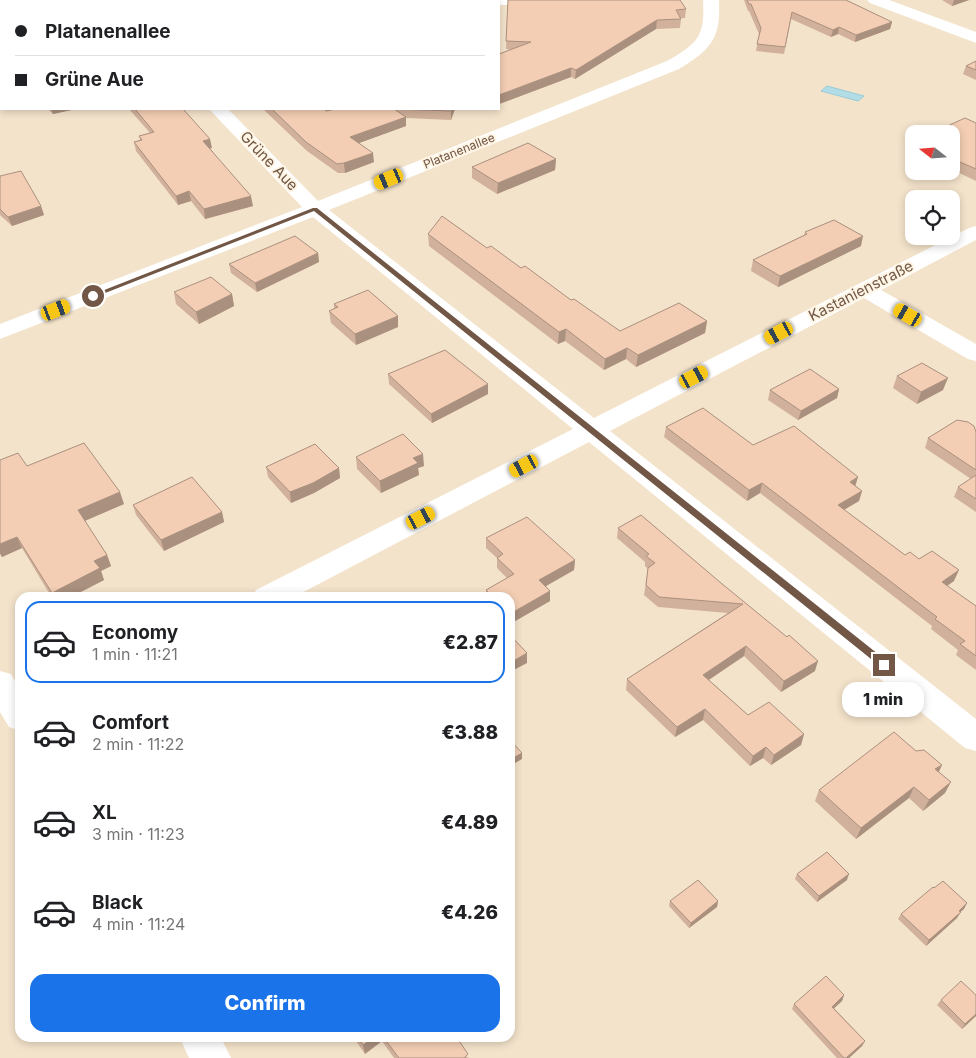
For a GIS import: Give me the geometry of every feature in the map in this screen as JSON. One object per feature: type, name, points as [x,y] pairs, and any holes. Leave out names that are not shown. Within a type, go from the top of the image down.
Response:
[{"type":"street","points":[[486,0],[598,0]]},
{"type":"street","name":"Platanenallee","points":[[0,332],[315,209],[673,65],[702,45],[710,34],[713,20],[711,0]]},
{"type":"street","points":[[876,0],[976,38]]},
{"type":"street","name":"Grüne Aue","points":[[219,110],[315,209],[976,738]]},
{"type":"street","name":"Kastanienstraße","points":[[278,592],[976,232]]},
{"type":"street","points":[[864,289],[976,354]]},
{"type":"street","points":[[0,684],[15,710]]},
{"type":"street","points":[[202,1042],[211,1058]]},
{"type":"shaded area","points":[[500,0],[976,0],[976,1058],[0,1058],[0,110],[500,110]]},
{"type":"water","points":[[827,86],[864,96],[858,101],[821,91]]},
{"type":"building","points":[[508,0],[680,0],[686,9],[676,10],[681,19],[657,20],[576,70],[571,68],[500,95],[500,54],[531,42],[506,41]]},
{"type":"building","points":[[747,0],[846,0],[892,22],[856,35],[839,27],[833,30],[792,12],[785,47],[757,44],[761,28],[751,4]]},
{"type":"building","points":[[976,61],[976,70],[966,66]]},
{"type":"building","points":[[136,110],[184,110],[210,139],[203,141],[251,196],[204,209],[189,191],[176,196],[134,142],[142,140],[139,136],[154,132]]},
{"type":"building","points":[[273,110],[396,110],[406,117],[350,137],[373,153],[344,163],[337,164],[306,142]]},
{"type":"building","points":[[965,118],[976,123],[976,169],[960,162],[960,125],[950,125]]},
{"type":"building","points":[[528,143],[556,159],[498,183],[472,167]]},
{"type":"building","points":[[21,171],[41,206],[8,217],[0,209],[0,176]]},
{"type":"building","points":[[442,216],[487,248],[491,246],[521,268],[525,266],[571,300],[574,299],[620,331],[679,303],[707,321],[638,355],[627,348],[605,359],[566,329],[559,332],[428,234]]},
{"type":"building","points":[[834,220],[863,236],[780,276],[753,260],[807,234],[805,232]]},
{"type":"building","points":[[295,236],[318,253],[255,283],[229,264]]},
{"type":"building","points":[[211,277],[232,294],[196,312],[174,292]]},
{"type":"building","points":[[368,290],[398,316],[355,334],[329,311],[338,307],[334,304]]},
{"type":"building","points":[[445,350],[488,384],[431,414],[388,374]]},
{"type":"building","points":[[922,363],[948,378],[921,392],[897,376]]},
{"type":"building","points":[[810,369],[839,389],[801,411],[770,390]]},
{"type":"building","points":[[703,408],[753,445],[794,426],[858,477],[850,482],[862,491],[838,505],[905,555],[910,552],[919,559],[932,551],[959,570],[942,582],[976,606],[976,656],[960,644],[965,641],[935,619],[937,617],[762,483],[749,490],[666,427]]},
{"type":"building","points":[[957,420],[968,422],[974,426],[976,432],[976,470],[928,438]]},
{"type":"building","points":[[403,434],[423,454],[413,458],[418,463],[380,481],[356,457]]},
{"type":"building","points":[[84,443],[120,492],[78,510],[107,555],[94,561],[100,568],[54,592],[51,592],[17,537],[0,544],[0,460],[18,453],[27,466]]},
{"type":"building","points":[[315,444],[339,468],[313,483],[290,492],[266,467]]},
{"type":"building","points":[[976,475],[976,499],[958,487]]},
{"type":"building","points":[[192,477],[222,512],[161,540],[133,505]]},
{"type":"building","points":[[641,515],[787,637],[789,635],[818,661],[784,681],[746,646],[703,675],[748,715],[769,702],[804,734],[774,755],[766,747],[753,756],[705,709],[677,727],[627,679],[743,604],[659,597],[646,585],[648,568],[655,563],[646,556],[649,554],[618,528]]},
{"type":"building","points":[[527,517],[575,560],[539,580],[550,591],[515,611],[515,592],[488,592],[486,590],[514,574],[497,558],[503,554],[486,538]]},
{"type":"building","points":[[515,640],[527,653],[515,660]]},
{"type":"building","points":[[894,732],[916,751],[924,750],[942,765],[935,769],[951,782],[929,800],[914,787],[861,828],[819,790]]},
{"type":"building","points":[[515,745],[522,753],[515,757]]},
{"type":"building","points":[[827,852],[849,874],[819,896],[797,874]]},
{"type":"building","points":[[698,880],[718,901],[691,923],[670,901]]},
{"type":"building","points":[[943,881],[967,903],[959,911],[961,912],[929,940],[901,914]]},
{"type":"building","points":[[826,976],[844,995],[832,1007],[865,1041],[846,1058],[794,1004]]},
{"type":"building","points":[[961,981],[976,995],[976,1014],[965,1024],[941,1000]]},
{"type":"building","points":[[387,1042],[460,1042],[468,1054],[464,1058],[399,1058]]},
{"type":"route","points":[[93,296],[315,209],[884,665]]}]
